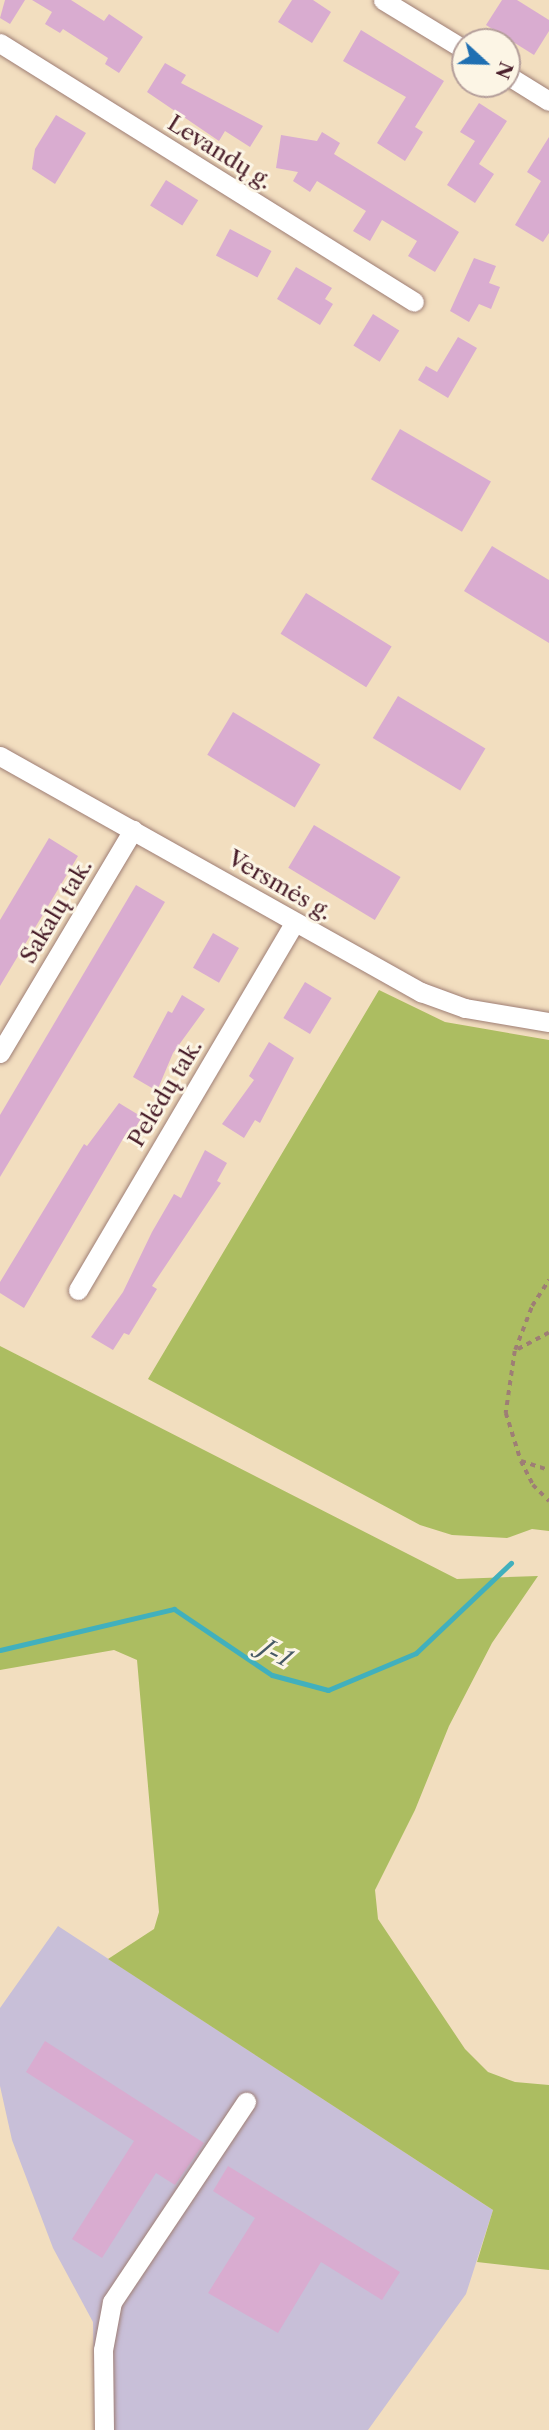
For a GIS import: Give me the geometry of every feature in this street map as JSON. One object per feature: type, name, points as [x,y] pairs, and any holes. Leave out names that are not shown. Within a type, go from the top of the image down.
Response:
[{"type":"street","points":[[383,0],[451,41]]},
{"type":"street","name":"Levandų g.","points":[[0,43],[414,302]]},
{"type":"street","points":[[521,84],[549,101]]},
{"type":"street","name":"Versmės g.","points":[[0,756],[421,992],[465,1008],[549,1022]]},
{"type":"street","name":"Sakalų tak.","points":[[0,1053],[133,830]]},
{"type":"street","name":"Pelėdų tak.","points":[[78,1290],[295,922]]},
{"type":"street","points":[[104,2430],[103,2350],[112,2302],[246,2102]]},
{"type":"path","points":[[549,1280],[532,1306],[515,1351],[506,1413],[521,1461],[533,1485],[549,1501]]},
{"type":"path","points":[[515,1351],[549,1333]]},
{"type":"path","points":[[521,1461],[549,1470]]},
{"type":"shaded area","points":[[58,1926],[493,2210],[466,2294],[368,2430],[95,2430],[93,2322],[53,2248],[12,2140],[0,2086],[0,2008]]},
{"type":"green space","points":[[379,990],[445,1022],[549,1040],[549,1531],[532,1529],[507,1538],[452,1535],[420,1525],[148,1379]]},
{"type":"green space","points":[[0,1346],[457,1579],[538,1576],[492,1643],[449,1726],[415,1810],[375,1890],[378,1919],[465,2049],[488,2072],[515,2082],[549,2085],[549,2270],[477,2262],[493,2210],[108,1959],[154,1929],[159,1912],[137,1660],[114,1650],[0,1670]]},
{"type":"building","points":[[5,0],[25,0],[10,24],[0,18]]},
{"type":"building","points":[[32,0],[71,0],[104,21],[109,14],[143,37],[119,73],[105,64],[108,58],[63,29],[60,33],[45,24],[52,12]]},
{"type":"building","points":[[292,0],[313,0],[331,12],[312,43],[278,22]]},
{"type":"building","points":[[502,0],[517,0],[549,20],[549,31],[534,55],[521,47],[521,28],[491,28],[486,25]]},
{"type":"building","points":[[361,30],[444,81],[415,127],[423,132],[405,161],[377,143],[406,97],[343,61]]},
{"type":"building","points":[[165,63],[186,75],[181,83],[263,126],[250,147],[225,131],[219,141],[147,92]]},
{"type":"building","points":[[479,103],[507,121],[479,164],[494,174],[475,203],[447,185],[475,141],[460,132]]},
{"type":"building","points":[[56,115],[86,133],[55,184],[32,169],[35,149]]},
{"type":"building","points":[[322,132],[340,143],[334,154],[459,232],[435,272],[408,256],[417,241],[382,220],[370,241],[353,231],[366,211],[317,181],[310,192],[293,181],[298,172],[276,168],[281,135],[317,141]]},
{"type":"building","points":[[549,137],[549,233],[543,242],[515,225],[541,181],[527,172]]},
{"type":"building","points":[[166,180],[198,200],[182,226],[150,205]]},
{"type":"building","points":[[230,229],[271,251],[257,278],[216,255]]},
{"type":"building","points":[[474,258],[496,266],[489,283],[500,287],[491,309],[479,304],[469,322],[450,311]]},
{"type":"building","points":[[296,267],[332,288],[325,299],[333,304],[320,325],[277,299]]},
{"type":"building","points":[[373,314],[399,330],[380,362],[353,345]]},
{"type":"building","points":[[458,337],[477,348],[448,398],[418,380],[426,366],[437,372]]},
{"type":"building","points":[[400,429],[491,482],[462,532],[371,479]]},
{"type":"building","points":[[492,546],[549,580],[549,643],[464,591]]},
{"type":"building","points":[[306,593],[392,647],[366,687],[281,634]]},
{"type":"building","points":[[398,696],[485,749],[460,791],[373,738]]},
{"type":"building","points":[[233,712],[320,765],[295,807],[207,755]]},
{"type":"building","points":[[314,825],[401,877],[375,920],[288,868]]},
{"type":"building","points":[[49,838],[78,856],[0,986],[0,920]]},
{"type":"building","points":[[136,885],[165,902],[0,1177],[0,1115]]},
{"type":"building","points":[[213,933],[239,948],[219,983],[193,968]]},
{"type":"building","points":[[305,982],[332,998],[310,1034],[283,1018]]},
{"type":"building","points":[[182,995],[205,1009],[173,1053],[157,1091],[133,1077],[168,1011],[172,1013]]},
{"type":"building","points":[[269,1042],[294,1058],[260,1123],[255,1120],[244,1138],[222,1124],[254,1080],[249,1076]]},
{"type":"building","points":[[119,1103],[142,1117],[131,1135],[127,1132],[24,1308],[0,1293],[0,1282],[84,1144],[87,1146]]},
{"type":"building","points":[[205,1150],[227,1163],[217,1181],[221,1183],[152,1286],[157,1289],[129,1335],[124,1333],[113,1350],[91,1337],[123,1292],[174,1194],[181,1198]]},
{"type":"building","points":[[45,2041],[204,2143],[175,2185],[156,2173],[102,2258],[72,2239],[134,2141],[26,2072]]},
{"type":"building","points":[[228,2166],[400,2272],[382,2300],[321,2262],[278,2333],[208,2293],[255,2218],[213,2191]]},
{"type":"waterway","name":"J-1","points":[[0,1650],[174,1609],[272,1675],[328,1690],[416,1653],[511,1563]]}]
